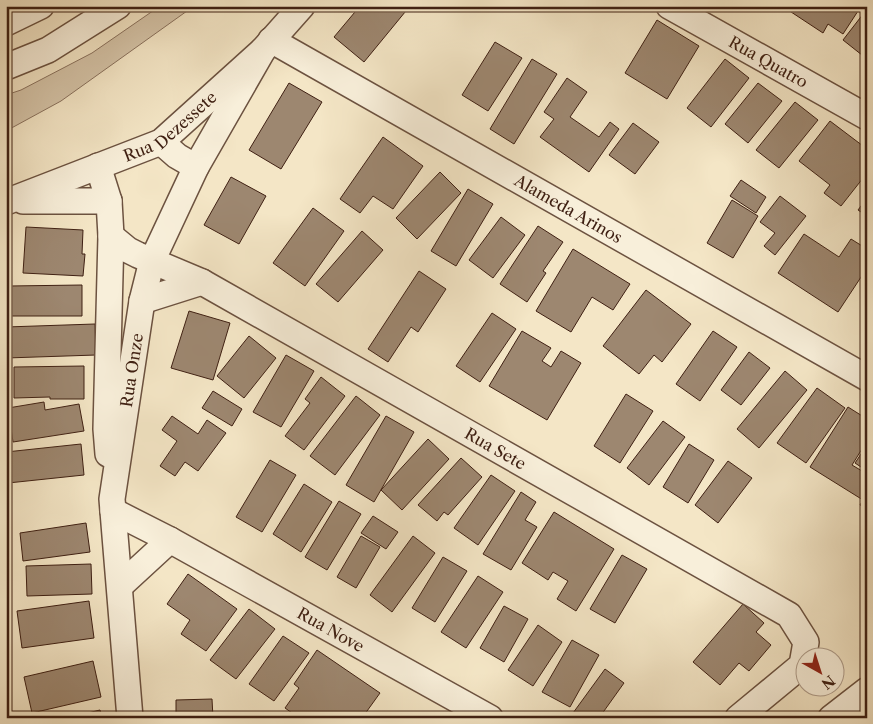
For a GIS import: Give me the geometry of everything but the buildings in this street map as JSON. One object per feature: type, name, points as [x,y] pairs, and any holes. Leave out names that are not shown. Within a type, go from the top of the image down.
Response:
[{"type":"street","points":[[6,23],[41,6]]},
{"type":"street","points":[[6,68],[48,50],[118,6]]},
{"type":"street","name":"Rua Dezessete","points":[[7,201],[161,142],[267,45],[302,6]]},
{"type":"street","name":"Rua Quatro","points":[[670,6],[867,117]]},
{"type":"street","name":"Rua Onze","points":[[130,718],[113,505],[142,300],[152,261],[196,167],[267,45]]},
{"type":"street","name":"Alameda Arinos","points":[[267,45],[867,378]]},
{"type":"street","points":[[161,142],[177,156],[196,167]]},
{"type":"street","points":[[98,166],[109,201],[112,236],[106,429],[113,505]]},
{"type":"street","name":"Rua Dezessete","points":[[7,201],[109,201]]},
{"type":"street","name":"Rua Sete","points":[[112,236],[128,250],[202,282],[789,615],[806,642],[802,665],[738,718]]},
{"type":"street","points":[[142,300],[202,282]]},
{"type":"street","name":"Rua Nove","points":[[113,505],[170,540],[490,718]]},
{"type":"street","points":[[120,586],[170,540]]},
{"type":"street","points":[[831,718],[867,690]]},
{"type":"shaded area","points":[[160,6],[194,6],[61,101],[6,131],[6,95],[21,90],[92,53]]}]
